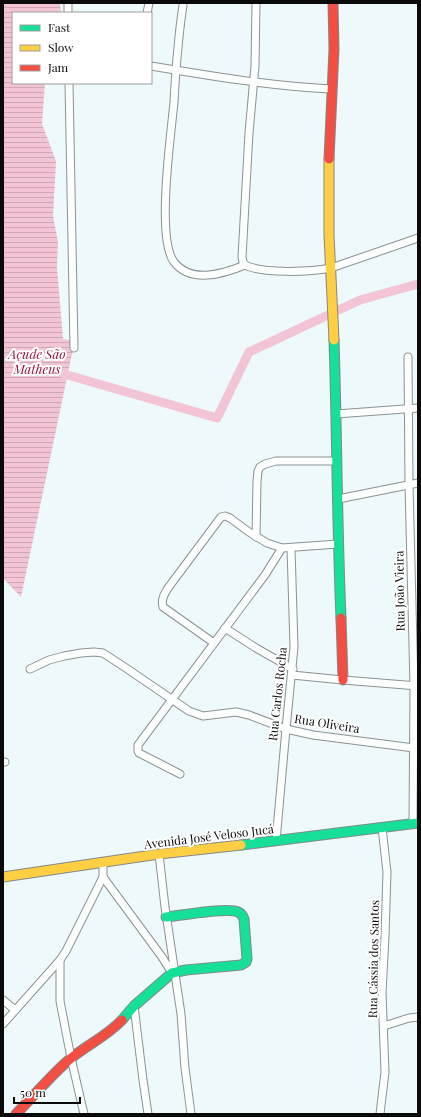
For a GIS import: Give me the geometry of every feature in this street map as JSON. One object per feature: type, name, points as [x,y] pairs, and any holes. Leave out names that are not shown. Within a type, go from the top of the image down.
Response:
[{"type":"street","points":[[244,265],[242,257],[249,133],[254,81],[256,3]]},
{"type":"street","points":[[332,3],[334,24],[329,160],[329,235],[334,341],[338,544],[343,680]]},
{"type":"street","points":[[183,5],[166,186],[165,220],[168,251],[171,258],[180,268],[195,276],[231,270],[244,265],[256,270],[305,271],[331,268],[418,238]]},
{"type":"street","points":[[152,66],[303,88],[331,89]]},
{"type":"street","points":[[69,84],[74,348]]},
{"type":"street","name":"Rua João Vieira","points":[[408,357],[408,484],[416,686],[414,748],[416,824]]},
{"type":"street","points":[[336,414],[418,408]]},
{"type":"street","points":[[256,537],[257,481],[260,467],[276,461],[337,461]]},
{"type":"street","points":[[338,499],[418,483]]},
{"type":"street","points":[[214,644],[163,607],[162,598],[221,517],[225,516],[230,518],[256,537],[267,543],[282,548],[338,544]]},
{"type":"street","points":[[180,774],[142,756],[137,748],[265,575],[282,548]]},
{"type":"street","name":"Rua Carlos Rocha","points":[[276,841],[294,647],[291,548]]},
{"type":"street","points":[[226,628],[292,672],[343,680],[416,686]]},
{"type":"street","name":"Rua Oliveira","points":[[30,669],[48,660],[64,656],[81,653],[103,653],[188,711],[203,716],[236,712],[249,715],[286,729],[313,735],[414,748]]},
{"type":"street","name":"Avenida José Veloso Jucá","points":[[4,879],[159,854],[416,824]]},
{"type":"street","name":"Rua Cássia dos Santos","points":[[380,1114],[385,1072],[382,993],[386,936],[387,872],[382,828]]},
{"type":"street","points":[[159,854],[166,917],[181,1014],[185,1068],[191,1114]]},
{"type":"street","points":[[3,1024],[60,960],[66,951],[103,877],[103,863]]},
{"type":"street","points":[[103,877],[174,973]]},
{"type":"street","points":[[16,1114],[71,1058],[115,1027],[134,1006],[174,973],[186,970],[240,965],[244,964],[247,959],[244,919],[239,912],[233,911],[166,917]]},
{"type":"street","points":[[60,960],[60,1000],[83,1113]]},
{"type":"street","points":[[3,1000],[15,1010]]},
{"type":"street","points":[[134,1006],[148,1114]]},
{"type":"street","points":[[384,1026],[409,1018],[418,1017]]},
{"type":"water","name":"Açude São Matheus","points":[[3,3],[60,3],[61,12],[12,12],[12,84],[45,84],[42,124],[56,161],[53,216],[58,242],[57,267],[63,339],[74,341],[21,597],[3,578]]},
{"type":"waterway","points":[[64,374],[217,418],[249,352],[360,300],[418,284]]},
{"type":"traffic: fast","points":[[334,340],[341,618]]},
{"type":"traffic: fast","points":[[241,845],[418,823]]},
{"type":"traffic: fast","points":[[122,1020],[134,1006],[172,973],[186,970],[241,965],[246,962],[244,919],[239,912],[214,911],[166,917]]},
{"type":"traffic: slow","points":[[329,159],[329,235],[334,340]]},
{"type":"traffic: slow","points":[[3,877],[159,854],[241,845]]},
{"type":"traffic: jam","points":[[329,159],[334,49],[333,3]]},
{"type":"traffic: jam","points":[[341,618],[343,680]]},
{"type":"traffic: jam","points":[[16,1114],[63,1065],[76,1054],[110,1031],[122,1020]]}]
